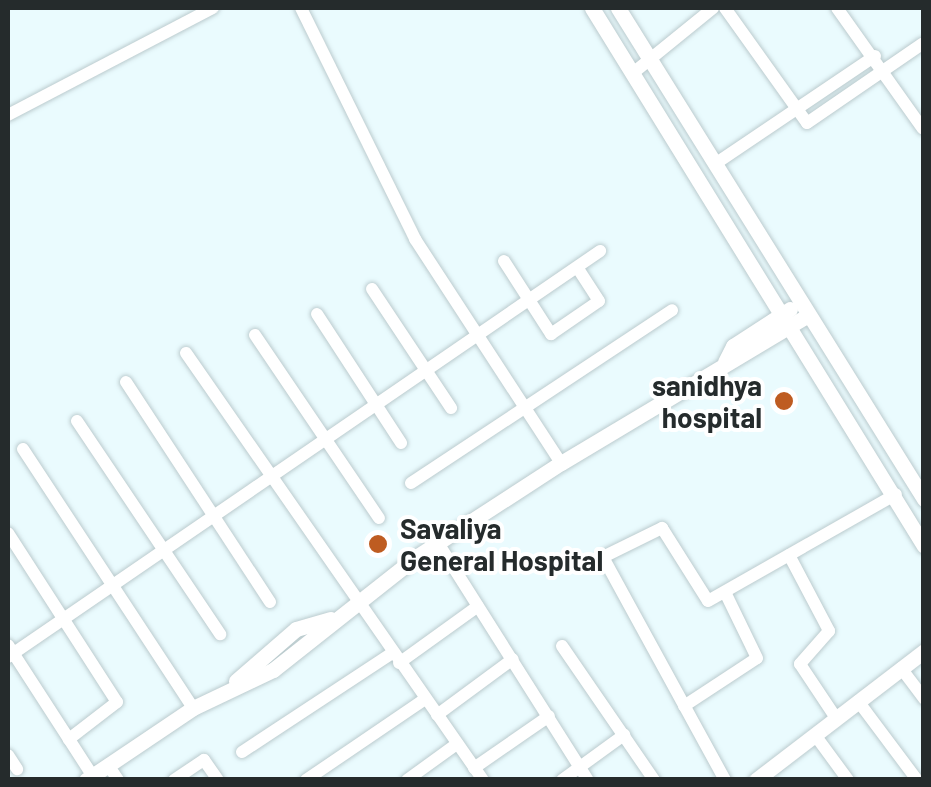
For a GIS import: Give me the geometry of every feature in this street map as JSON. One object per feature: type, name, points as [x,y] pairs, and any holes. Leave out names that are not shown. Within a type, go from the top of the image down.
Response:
[{"type":"street","points":[[8,115],[214,8]]},
{"type":"street","points":[[301,8],[415,239],[561,463]]},
{"type":"street","points":[[592,8],[896,494],[924,546]]},
{"type":"street","points":[[618,8],[924,499]]},
{"type":"street","points":[[633,73],[713,8]]},
{"type":"street","points":[[725,8],[795,110],[810,122],[922,44]]},
{"type":"street","points":[[837,8],[886,71],[923,129]]},
{"type":"street","points":[[714,164],[875,56]]},
{"type":"street","points":[[600,251],[63,619],[9,651],[69,739],[89,777],[233,684],[296,628],[333,618],[561,463],[724,362],[742,360],[804,309]]},
{"type":"street","points":[[504,261],[528,301],[554,333],[600,301],[577,268]]},
{"type":"street","points":[[372,289],[452,408]]},
{"type":"street","points":[[411,483],[672,310]]},
{"type":"street","points":[[318,314],[401,444]]},
{"type":"street","points":[[256,335],[379,518]]},
{"type":"street","points":[[186,353],[355,602],[478,774],[548,716]]},
{"type":"street","points":[[126,382],[270,602]]},
{"type":"street","points":[[78,421],[220,634]]},
{"type":"street","points":[[23,449],[193,708]]},
{"type":"street","points":[[725,780],[603,557],[658,526],[702,600],[725,592],[896,494]]},
{"type":"street","points":[[8,533],[117,702],[69,739]]},
{"type":"street","points":[[438,543],[584,773]]},
{"type":"street","points":[[788,555],[829,630],[800,664],[836,718]]},
{"type":"street","points":[[684,706],[758,656],[725,592]]},
{"type":"street","points":[[242,752],[478,606]]},
{"type":"street","points":[[562,646],[654,780]]},
{"type":"street","points":[[766,776],[924,651]]},
{"type":"street","points":[[437,716],[513,660]]},
{"type":"street","points":[[900,668],[924,699]]},
{"type":"street","points":[[306,780],[425,699]]},
{"type":"street","points":[[858,701],[917,780]]},
{"type":"street","points":[[562,780],[584,773],[624,735]]},
{"type":"street","points":[[814,735],[848,780]]},
{"type":"street","points":[[407,780],[458,744]]},
{"type":"street","points":[[8,754],[17,769]]},
{"type":"street","points":[[174,780],[204,760],[218,780]]},
{"type":"street","points":[[108,765],[118,780]]},
{"type":"place","name":"sanidhya hospital","points":[[784,401]]},
{"type":"place","name":"Savaliya General Hospital","points":[[378,544]]}]
